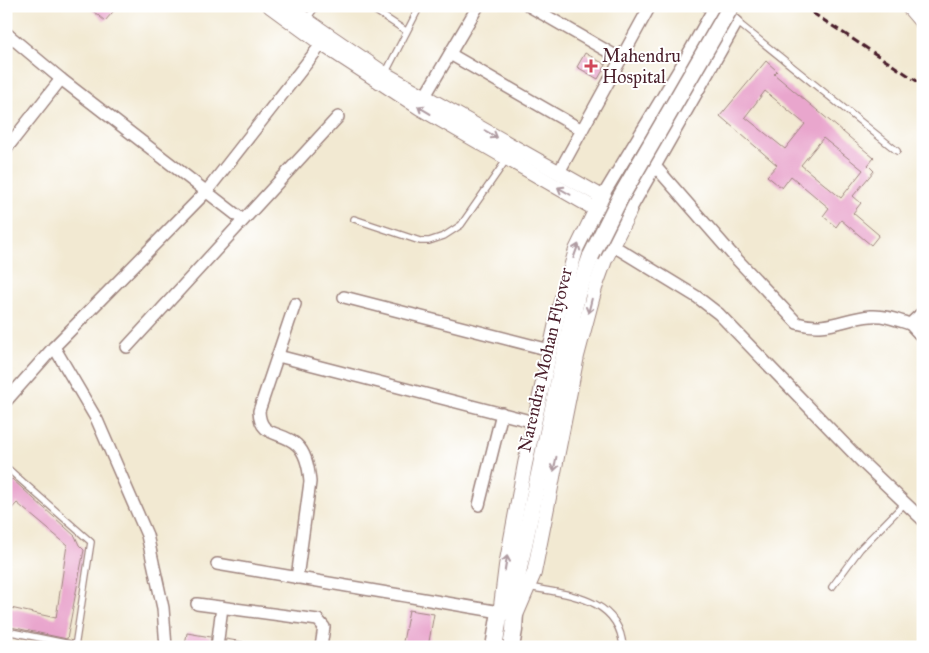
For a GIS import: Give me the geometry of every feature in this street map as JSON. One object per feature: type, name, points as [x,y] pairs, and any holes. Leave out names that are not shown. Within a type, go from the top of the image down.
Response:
[{"type":"highway","points":[[911,6],[923,20]]},
{"type":"main road","name":"Narendra Mohan Flyover","points":[[507,616],[523,583],[576,303],[591,256],[620,198],[731,6]]},
{"type":"main road","points":[[494,647],[507,616]]},
{"type":"main road","points":[[507,616],[510,647]]},
{"type":"street","points":[[270,6],[325,40],[558,172],[599,203]]},
{"type":"street","points":[[425,96],[478,6]]},
{"type":"street","points":[[529,6],[621,59]]},
{"type":"street","points":[[558,172],[650,6]]},
{"type":"street","points":[[216,564],[507,616],[506,566],[534,422],[560,305],[576,250],[599,203],[686,58],[712,7],[737,22],[625,218],[594,288],[577,356],[534,573],[523,583]]},
{"type":"street","points":[[291,8],[325,40],[420,108],[507,158],[599,203],[625,218]]},
{"type":"street","points":[[6,33],[61,80],[244,220]]},
{"type":"street","points":[[6,401],[54,347],[206,192],[325,40]]},
{"type":"street","points":[[450,54],[582,130]]},
{"type":"street","points":[[6,148],[61,80]]},
{"type":"street","points":[[128,347],[338,117]]},
{"type":"street","points":[[655,166],[731,253],[797,323],[809,327],[818,327],[877,316],[910,324],[923,338]]},
{"type":"street","points":[[612,245],[697,297],[719,314],[860,461],[923,520]]},
{"type":"street","points":[[344,297],[550,350]]},
{"type":"street","points":[[295,304],[259,411],[260,421],[266,430],[299,446],[310,472],[298,578]]},
{"type":"street","points":[[910,324],[923,312]]},
{"type":"street","points":[[54,347],[97,420],[147,535],[164,608],[166,647]]},
{"type":"street","points":[[278,356],[534,422]]},
{"type":"street","points":[[479,506],[502,413]]},
{"type":"street","points":[[197,604],[318,620],[324,627],[321,647]]},
{"type":"street","points":[[217,647],[222,607]]},
{"type":"lane","points":[[306,21],[316,6]]},
{"type":"lane","points":[[368,6],[406,31]]},
{"type":"lane","points":[[385,74],[420,6]]},
{"type":"lane","points":[[737,22],[897,151]]},
{"type":"lane","points":[[354,219],[420,241],[430,241],[444,236],[461,225],[507,158]]},
{"type":"lane","points":[[6,467],[91,542],[75,646],[6,631]]},
{"type":"lane","points":[[832,587],[860,549],[905,503]]},
{"type":"lane","points":[[523,583],[585,599],[599,605],[619,626],[623,647]]},
{"type":"building","points":[[87,6],[118,6],[105,21]]},
{"type":"building","points":[[585,53],[606,65],[598,79],[577,67]]},
{"type":"building","points":[[766,61],[777,71],[774,74],[874,158],[868,165],[874,171],[853,196],[861,203],[853,213],[879,235],[871,245],[841,220],[836,227],[823,216],[829,208],[791,176],[782,188],[767,176],[777,165],[720,116]],"holes":[[[765,91],[805,124],[785,149],[745,117]],[[823,138],[863,170],[841,198],[801,165]]]},
{"type":"building","points":[[12,479],[75,536],[79,545],[84,550],[67,639],[6,626],[6,607],[56,618],[67,545],[17,503],[6,515],[6,485]]},
{"type":"building","points":[[409,610],[434,614],[428,647],[402,647]]},
{"type":"building","points":[[187,633],[211,637],[210,647],[185,645]]},
{"type":"building","points":[[226,639],[243,642],[243,647],[225,647]]},
{"type":"railway","points":[[802,6],[923,85]]},
{"type":"place","name":"Mahendru Hospital","points":[[591,66]]}]
